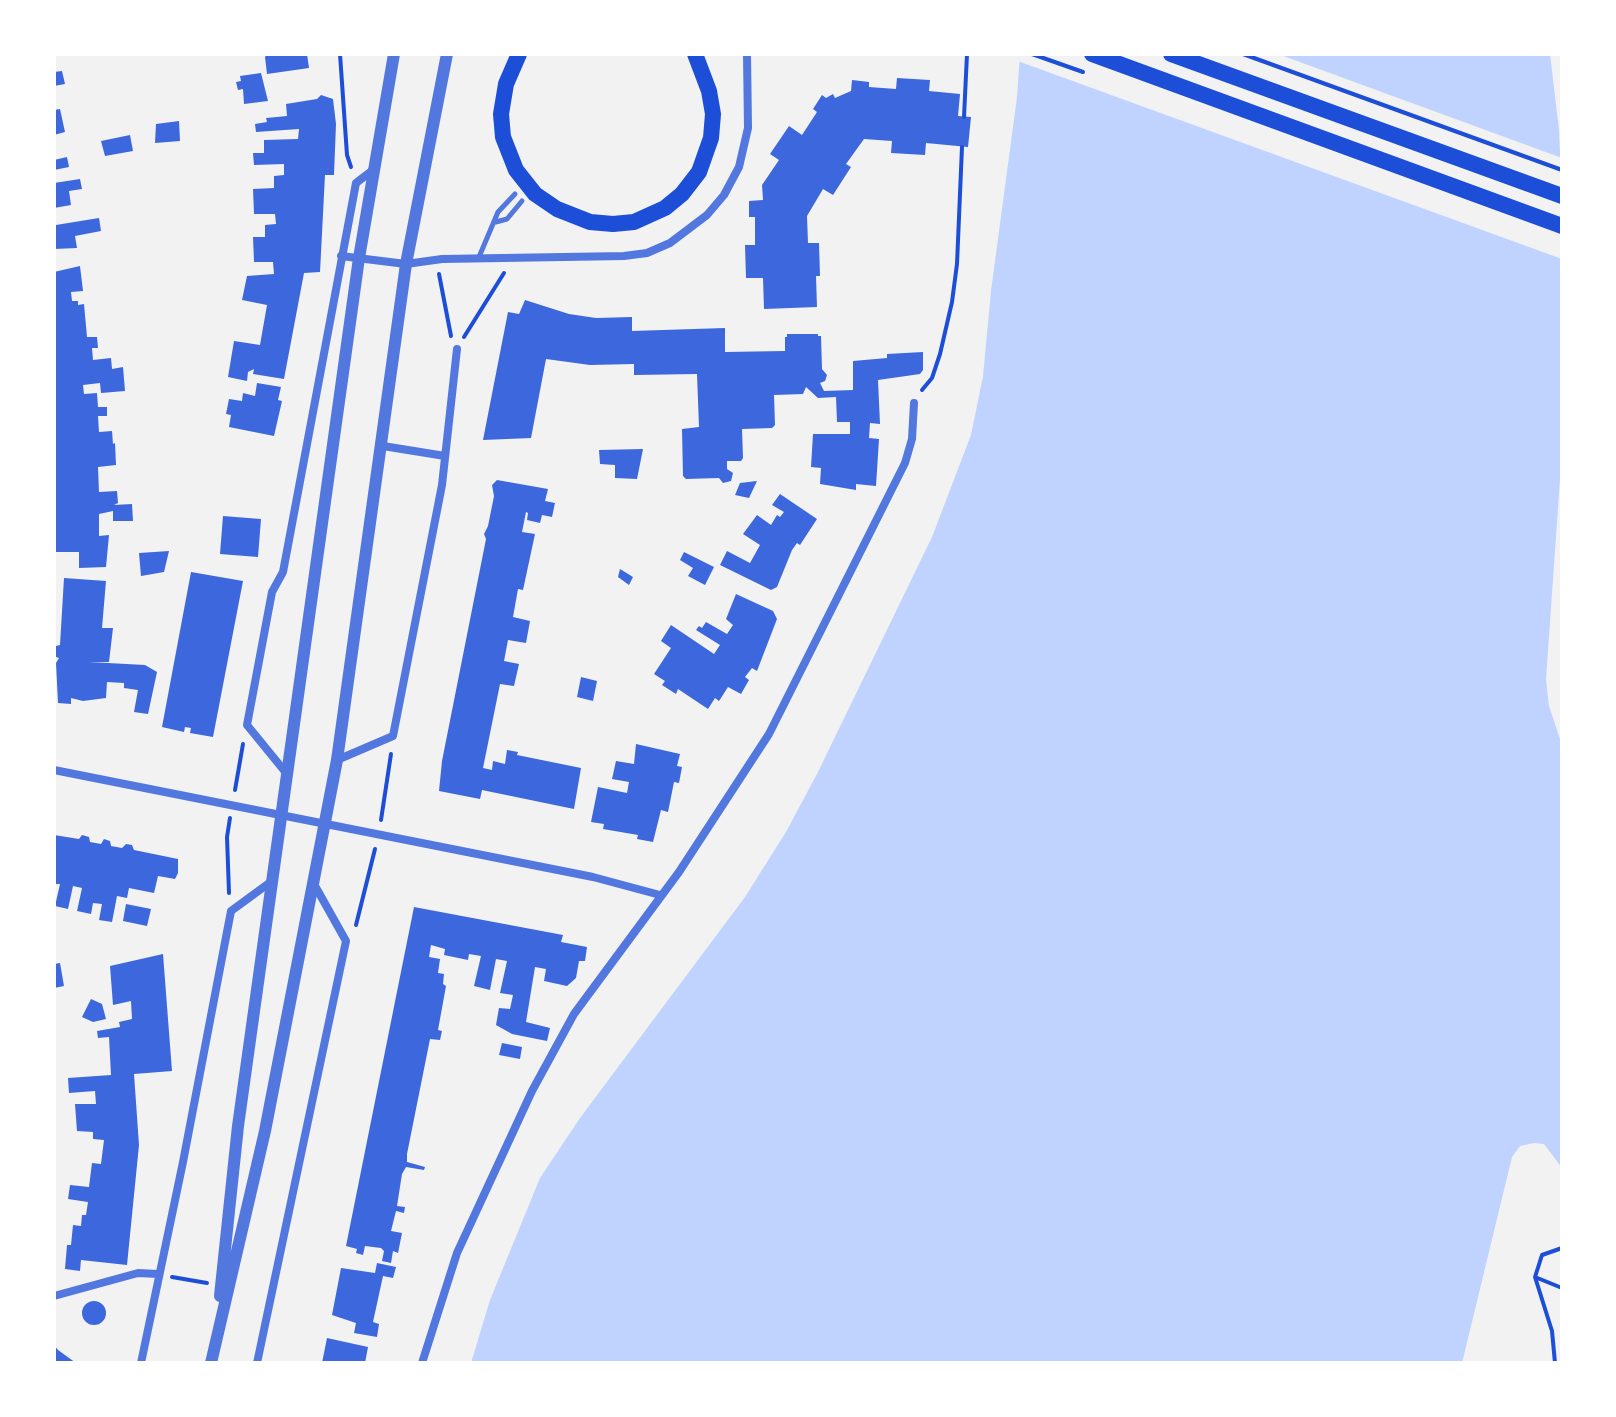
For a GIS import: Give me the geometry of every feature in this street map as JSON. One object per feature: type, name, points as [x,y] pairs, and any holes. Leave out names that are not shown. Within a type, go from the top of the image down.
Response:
[{"type":"main road","points":[[519,54],[504,95],[501,114],[503,137],[529,198],[569,215],[601,223],[634,222],[672,203],[699,172],[711,138],[712,104],[695,54]]},
{"type":"main road","points":[[1092,54],[1562,226]]},
{"type":"main road","points":[[1171,54],[1562,196]]},
{"type":"street","points":[[215,1344],[238,1126],[359,258],[394,54]]},
{"type":"street","points":[[211,1363],[265,1131],[337,760],[406,264],[447,54]]},
{"type":"street","points":[[341,256],[406,264],[442,259],[637,255],[670,243],[696,225],[724,195],[736,175],[748,128],[747,54]]},
{"type":"street","points":[[287,774],[247,725],[272,592],[283,572],[356,183],[373,170]]},
{"type":"street","points":[[337,760],[393,736],[442,485],[459,346]]},
{"type":"street","points":[[422,1363],[457,1253],[532,1091],[574,1014],[679,872],[769,734],[905,463],[912,439],[914,403]]},
{"type":"street","points":[[383,446],[445,456]]},
{"type":"street","points":[[54,770],[593,877],[660,895]]},
{"type":"street","points":[[141,1363],[231,911],[273,881]]},
{"type":"street","points":[[257,1363],[346,941],[314,884]]},
{"type":"street","points":[[54,1296],[138,1273],[158,1274]]},
{"type":"lane","points":[[479,258],[498,212],[515,194]]},
{"type":"lane","points":[[496,222],[507,219],[529,198]]},
{"type":"path","points":[[340,54],[347,155],[356,183]]},
{"type":"path","points":[[964,117],[967,54]]},
{"type":"path","points":[[1243,54],[1562,170]]},
{"type":"path","points":[[914,403],[932,378],[952,302],[962,147]]},
{"type":"path","points":[[439,272],[451,335],[459,346],[507,268]]},
{"type":"path","points":[[235,790],[247,725]]},
{"type":"path","points":[[229,897],[227,837],[230,819]]},
{"type":"path","points":[[1555,1363],[1552,1331],[1535,1277],[1542,1255],[1562,1248]]},
{"type":"path","points":[[1535,1277],[1562,1288]]},
{"type":"water","points":[[1020,54],[1550,54],[1559,130],[1562,196],[1562,451],[1546,679],[1549,706],[1562,745],[1562,1168],[1544,1144],[1520,1146],[1512,1157],[1462,1363],[471,1363],[490,1300],[540,1178],[580,1118],[745,897],[786,832],[932,537],[971,435],[983,376]]},
{"type":"pier","points":[[1016,54],[1278,54],[1562,158],[1562,259],[1015,60]]},
{"type":"building","points":[[267,54],[307,54],[309,68],[267,74]]},
{"type":"building","points":[[62,71],[65,84],[54,86],[54,72]]},
{"type":"building","points":[[261,73],[268,101],[244,104],[243,89],[238,90],[236,82],[241,81],[240,76]]},
{"type":"building","points":[[897,78],[930,80],[929,91],[960,94],[958,116],[971,117],[968,147],[926,143],[925,155],[891,153],[892,141],[864,139],[846,164],[851,167],[833,195],[823,189],[807,216],[808,243],[819,243],[817,307],[764,309],[763,278],[746,278],[745,245],[755,245],[755,217],[749,217],[749,201],[763,200],[762,185],[779,160],[770,154],[789,126],[802,135],[817,112],[813,109],[822,95],[826,98],[833,94],[835,98],[851,91],[852,80],[869,82],[869,87],[896,89]]},
{"type":"building","points":[[321,95],[333,99],[336,124],[334,175],[325,175],[320,272],[304,273],[284,379],[253,374],[254,369],[248,372],[247,381],[228,377],[234,341],[260,345],[267,305],[242,300],[247,276],[274,274],[273,262],[254,262],[253,237],[265,237],[265,225],[276,224],[275,214],[254,214],[253,189],[274,188],[274,176],[284,175],[284,164],[254,165],[253,153],[264,153],[264,140],[298,139],[299,129],[256,132],[255,124],[267,122],[266,118],[287,116],[286,104],[317,99]]},
{"type":"building","points":[[60,109],[65,132],[54,135],[54,110]]},
{"type":"building","points":[[179,121],[180,141],[155,143],[156,124]]},
{"type":"building","points":[[130,135],[133,151],[105,156],[101,141]]},
{"type":"building","points":[[67,157],[69,167],[54,170],[54,160]]},
{"type":"building","points":[[80,179],[82,189],[69,191],[71,205],[54,208],[54,183]]},
{"type":"building","points":[[99,218],[101,231],[75,236],[77,248],[54,249],[56,225]]},
{"type":"building","points":[[80,266],[83,291],[71,292],[72,301],[78,301],[78,305],[84,304],[87,337],[97,337],[98,348],[92,348],[93,360],[111,358],[112,369],[123,367],[125,391],[101,393],[100,383],[83,385],[84,394],[97,393],[98,407],[107,407],[107,416],[98,416],[99,432],[112,431],[115,443],[116,465],[98,467],[99,492],[117,491],[118,503],[114,505],[132,504],[133,521],[113,521],[113,511],[99,514],[99,536],[109,535],[106,567],[79,568],[79,552],[54,552],[54,272]]},
{"type":"building","points":[[525,300],[569,314],[596,318],[632,317],[632,331],[725,328],[725,352],[785,351],[787,334],[818,334],[821,336],[822,369],[827,375],[825,381],[820,383],[824,391],[853,390],[853,361],[887,358],[887,354],[923,352],[923,370],[920,374],[878,380],[880,424],[870,423],[869,438],[879,439],[876,486],[856,484],[856,490],[820,484],[821,468],[811,467],[813,434],[850,434],[850,422],[837,422],[836,397],[818,398],[806,387],[803,394],[774,395],[775,425],[772,428],[742,429],[743,458],[741,461],[727,461],[727,469],[733,473],[731,481],[723,483],[719,478],[686,479],[683,476],[682,429],[699,427],[697,374],[634,375],[634,364],[590,365],[546,359],[531,438],[483,440],[508,312],[519,314]]},
{"type":"building","points":[[257,383],[281,387],[278,400],[282,401],[274,436],[229,427],[231,415],[226,414],[229,399],[242,401],[243,393],[255,396]]},
{"type":"building","points":[[643,449],[637,479],[615,478],[615,465],[600,464],[599,450]]},
{"type":"building","points":[[497,480],[548,489],[545,501],[555,503],[552,517],[542,515],[540,523],[527,520],[526,512],[522,532],[535,534],[523,590],[518,589],[513,617],[530,621],[526,643],[508,640],[504,661],[519,664],[514,686],[500,684],[483,768],[492,770],[493,761],[505,764],[507,750],[518,752],[517,755],[581,768],[574,809],[482,790],[480,799],[439,791],[442,761],[486,539],[484,534],[494,496],[492,485]]},
{"type":"building","points":[[757,481],[749,498],[735,495],[740,483]]},
{"type":"building","points":[[780,494],[817,519],[800,545],[797,543],[792,550],[777,587],[771,590],[720,565],[727,551],[750,563],[760,545],[743,534],[757,515],[771,525],[777,515],[780,517],[784,512],[772,505]]},
{"type":"building","points":[[223,516],[261,519],[258,557],[220,554]]},
{"type":"building","points":[[169,551],[164,572],[141,576],[139,553]]},
{"type":"building","points":[[684,552],[714,567],[705,585],[688,576],[693,568],[680,560]]},
{"type":"building","points":[[620,569],[633,577],[629,585],[618,577]]},
{"type":"building","points":[[191,572],[243,581],[213,737],[190,733],[191,728],[185,727],[184,732],[162,727]]},
{"type":"building","points":[[64,578],[106,581],[102,628],[113,628],[109,662],[89,662],[145,665],[157,672],[148,714],[134,712],[138,690],[124,688],[124,683],[107,682],[106,698],[83,701],[71,698],[71,704],[58,703],[56,663],[59,658],[56,657],[56,646],[60,645]]},
{"type":"building","points":[[736,594],[773,611],[777,619],[757,671],[752,668],[745,677],[749,680],[741,694],[728,687],[719,701],[715,698],[708,709],[678,689],[676,694],[662,685],[665,681],[654,674],[671,648],[661,641],[671,625],[714,654],[720,645],[696,630],[706,622],[727,634],[733,625],[726,619]]},
{"type":"building","points":[[581,677],[597,681],[593,701],[577,697]]},
{"type":"building","points":[[636,744],[680,754],[677,766],[682,767],[679,783],[674,782],[668,812],[661,810],[653,842],[637,839],[638,835],[603,829],[604,824],[591,822],[598,787],[627,793],[629,782],[612,779],[616,761],[634,764]]},
{"type":"building","points":[[54,835],[79,839],[82,835],[89,837],[90,842],[101,844],[104,839],[110,841],[111,846],[122,848],[126,844],[132,845],[134,850],[178,859],[178,873],[175,879],[158,876],[154,893],[129,888],[127,898],[117,896],[112,922],[99,920],[102,904],[93,903],[91,914],[77,911],[82,888],[73,886],[68,909],[55,906],[60,884],[54,884]]},
{"type":"building","points":[[126,904],[151,909],[147,926],[123,921]]},
{"type":"building","points":[[414,907],[563,935],[561,942],[587,947],[585,961],[579,961],[576,978],[567,986],[544,981],[546,969],[535,967],[526,1022],[550,1028],[547,1041],[512,1034],[496,1025],[499,1008],[510,1009],[513,995],[500,993],[507,961],[496,959],[490,990],[474,986],[481,956],[469,954],[468,960],[444,955],[445,949],[431,945],[429,957],[440,959],[438,973],[444,974],[443,984],[446,986],[438,1030],[442,1031],[440,1040],[430,1039],[407,1154],[407,1162],[425,1167],[424,1170],[406,1167],[402,1174],[397,1206],[405,1207],[404,1213],[396,1211],[391,1231],[402,1233],[398,1253],[393,1251],[391,1263],[382,1261],[384,1251],[381,1248],[365,1246],[363,1255],[356,1253],[357,1249],[346,1246]]},
{"type":"building","points":[[163,954],[172,1071],[134,1074],[139,1145],[127,1265],[81,1260],[80,1271],[65,1269],[73,1225],[81,1226],[88,1202],[68,1199],[70,1185],[89,1187],[92,1163],[101,1164],[104,1140],[93,1139],[93,1132],[77,1131],[75,1104],[96,1104],[95,1091],[69,1093],[68,1078],[111,1075],[109,1037],[98,1038],[97,1031],[120,1027],[119,1022],[132,1019],[131,1001],[113,1005],[110,966]]},
{"type":"building","points":[[60,963],[64,986],[54,988],[54,964]]},
{"type":"building","points":[[91,999],[102,1004],[106,1019],[93,1022],[82,1017]]},
{"type":"building","points":[[502,1043],[522,1047],[520,1059],[499,1055]]},
{"type":"building","points":[[377,1263],[396,1267],[393,1278],[383,1276],[373,1322],[379,1324],[377,1337],[354,1333],[356,1323],[332,1315],[341,1268],[375,1273]]},
{"type":"building","points":[[94,1301],[105,1308],[106,1313],[99,1324],[94,1325],[83,1318],[82,1313],[89,1302]]},
{"type":"building","points":[[327,1338],[368,1347],[365,1363],[322,1363]]},
{"type":"building","points":[[54,1345],[58,1350],[76,1363],[54,1363]]}]
